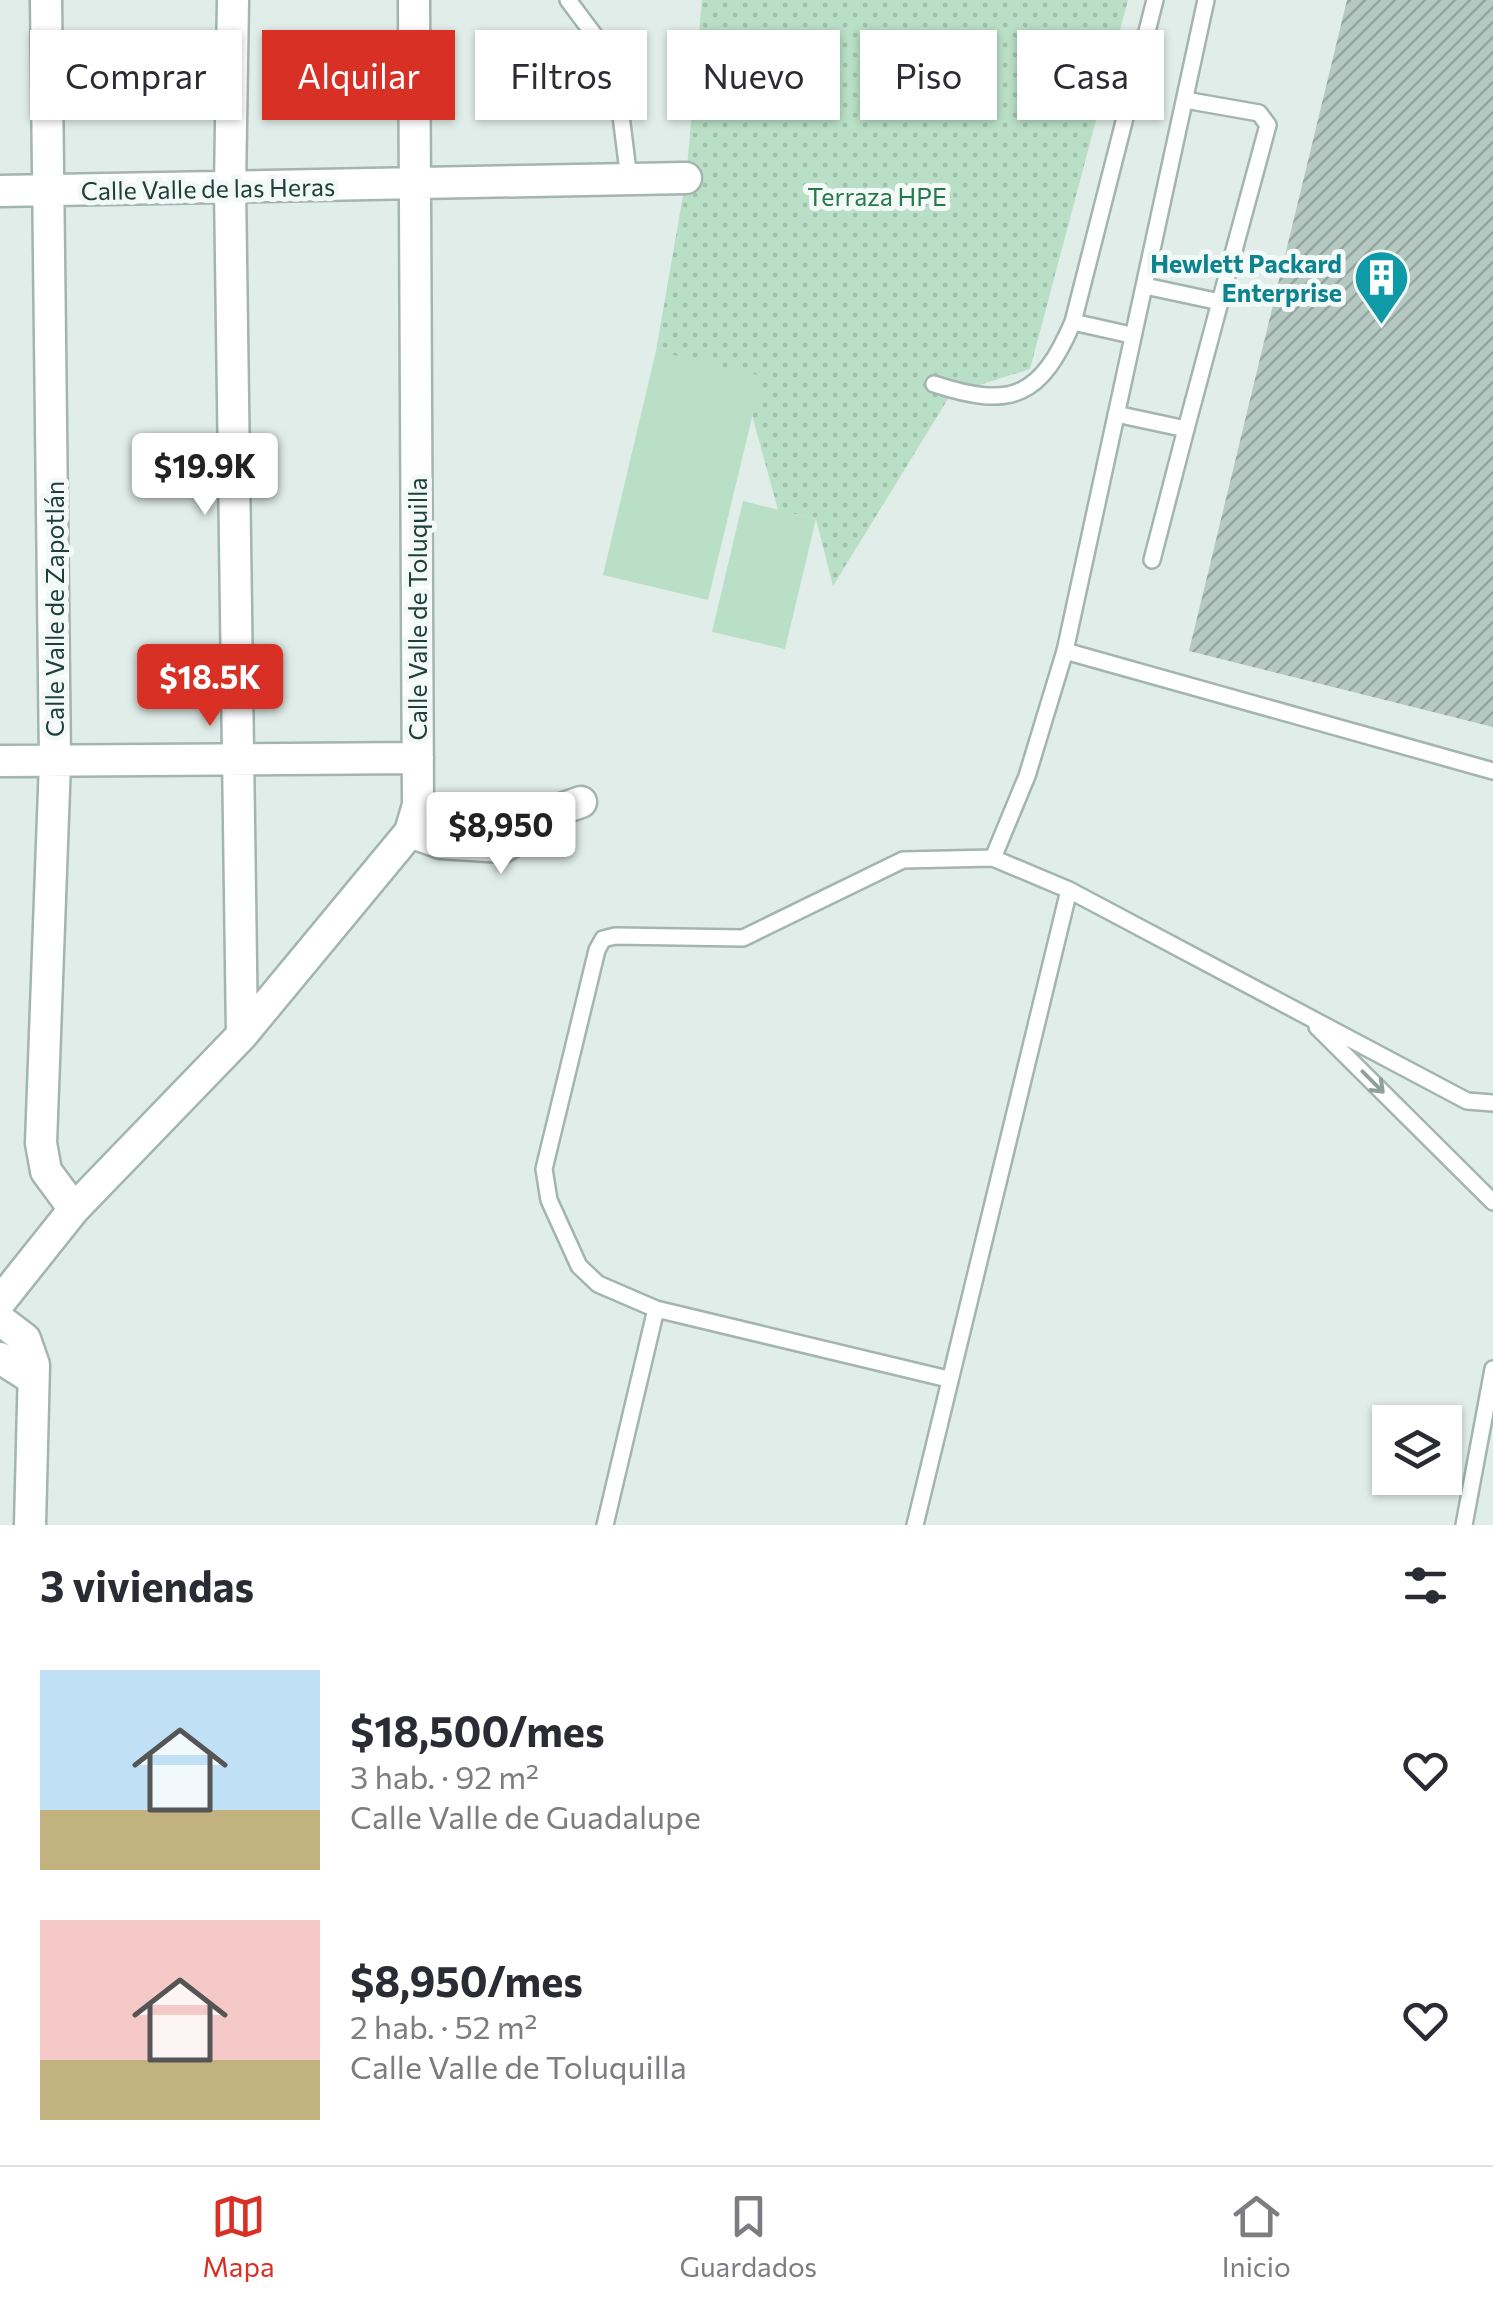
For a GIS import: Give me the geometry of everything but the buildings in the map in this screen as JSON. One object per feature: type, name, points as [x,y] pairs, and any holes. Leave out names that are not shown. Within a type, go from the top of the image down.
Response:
[{"type":"street","name":"Calle Valle de Zapotlán","points":[[46,0],[55,762],[41,1143],[46,1171],[74,1209]]},
{"type":"street","points":[[233,0],[230,187],[242,1035]]},
{"type":"street","name":"Calle Valle de Toluquilla","points":[[410,832],[418,806],[414,0]]},
{"type":"street","name":"Calle Valle de las Heras","points":[[0,191],[686,178]]},
{"type":"street","points":[[2,761],[418,758]]},
{"type":"street","points":[[30,1525],[31,1351],[5,1317],[74,1209],[242,1035],[410,832],[441,843],[503,847],[527,833],[547,814],[581,802]]},
{"type":"street","points":[[0,1358],[33,1379]]},
{"type":"lane","points":[[568,0],[601,44],[616,76],[629,179]]},
{"type":"lane","points":[[934,384],[970,396],[1010,394],[1038,382],[1056,362],[1073,322],[1154,0]]},
{"type":"lane","points":[[993,858],[1027,776],[1065,651],[1206,0]]},
{"type":"lane","points":[[1152,560],[1268,126],[1260,113],[1185,100]]},
{"type":"lane","points":[[1145,286],[1220,302]]},
{"type":"lane","points":[[1073,322],[1131,335]]},
{"type":"lane","points":[[1116,414],[1186,429]]},
{"type":"lane","points":[[1065,651],[1493,771]]},
{"type":"lane","points":[[948,1379],[656,1309],[588,1277],[579,1266],[546,1184],[544,1169],[603,939],[744,938],[903,860],[993,858],[1069,890],[1466,1102],[1493,1103]]},
{"type":"lane","points":[[915,1525],[1069,890]]},
{"type":"lane","points":[[1303,1013],[1493,1202]]},
{"type":"lane","points":[[605,1525],[656,1309]]},
{"type":"lane","points":[[1464,1525],[1493,1369]]},
{"type":"green space","name":"Terraza HPE","points":[[702,0],[1128,0],[1120,30],[1017,30],[1017,120],[1096,120],[1030,369],[951,394],[833,586],[816,519],[778,510],[752,415],[761,377],[656,351],[686,178],[691,120],[840,120],[840,30],[699,30]]},
{"type":"green space","points":[[656,351],[762,376],[708,600],[603,575]]},
{"type":"green space","points":[[743,501],[816,519],[785,649],[712,632]]},
{"type":"place","name":"Hewlett Packard Enterprise","points":[[1381,326]]}]
